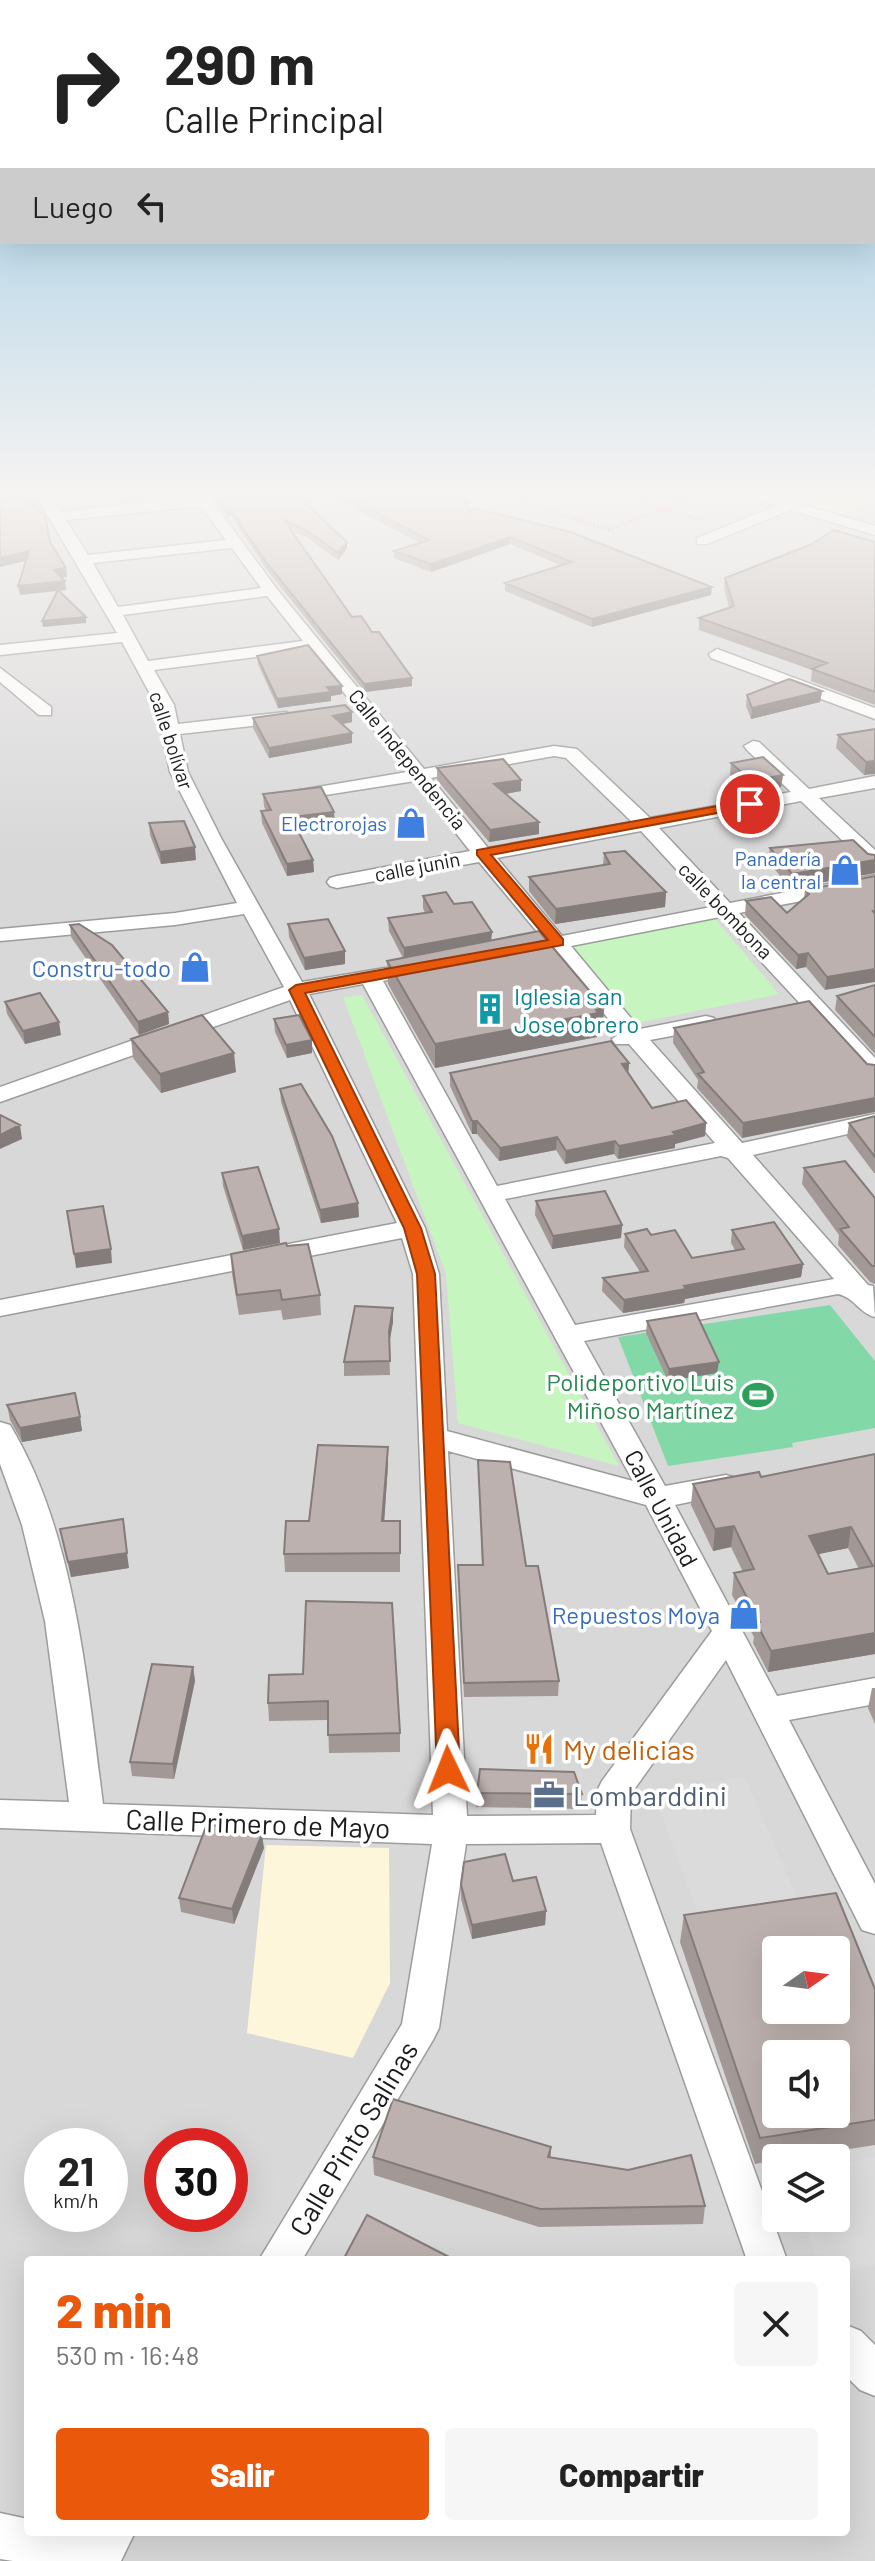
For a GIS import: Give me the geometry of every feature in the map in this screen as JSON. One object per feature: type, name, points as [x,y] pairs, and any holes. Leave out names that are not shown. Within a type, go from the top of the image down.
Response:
[{"type":"street","name":"calle bolívar","points":[[114,614],[165,705],[179,772],[211,838],[296,990]]},
{"type":"street","name":"Calle Independencia","points":[[290,614],[635,1037],[735,1152],[870,1297]]},
{"type":"street","points":[[0,650],[126,637]]},
{"type":"street","points":[[145,666],[315,644]]},
{"type":"street","points":[[717,654],[875,714]]},
{"type":"street","points":[[0,673],[45,711]]},
{"type":"street","points":[[338,709],[364,704]]},
{"type":"street","points":[[172,730],[299,715]]},
{"type":"street","points":[[753,746],[875,861]]},
{"type":"street","name":"calle bombona","points":[[422,775],[554,751],[571,753],[643,822],[814,1002],[875,1071]]},
{"type":"street","points":[[294,797],[422,775]]},
{"type":"street","name":"calle junin","points":[[337,882],[643,822],[875,782]]},
{"type":"street","points":[[521,949],[875,881]]},
{"type":"street","points":[[0,935],[175,919],[252,907]]},
{"type":"street","points":[[0,1095],[296,990],[400,971]]},
{"type":"street","name":"Calle Unidad","points":[[370,977],[657,1498],[875,1919]]},
{"type":"street","name":"Calle Pinto Salinas","points":[[281,2256],[420,2028],[451,1830],[436,1438],[426,1274],[412,1228],[296,990]]},
{"type":"street","points":[[784,1008],[844,996]]},
{"type":"street","points":[[605,1043],[724,1019]]},
{"type":"street","points":[[427,1081],[457,1075]]},
{"type":"street","points":[[490,1195],[721,1149],[735,1152],[875,1121]]},
{"type":"street","points":[[0,1308],[412,1228]]},
{"type":"street","points":[[567,1335],[838,1286],[870,1297]]},
{"type":"street","points":[[0,1432],[19,1470],[62,1617],[88,1818]]},
{"type":"street","points":[[436,1438],[657,1498],[750,1481]]},
{"type":"street","points":[[728,1633],[614,1791],[613,1829],[766,2256]]},
{"type":"street","points":[[768,1711],[875,1691]]},
{"type":"street","name":"Calle Primero de Mayo","points":[[0,1814],[451,1830],[613,1829]]},
{"type":"street","points":[[850,2350],[875,2375]]},
{"type":"street","points":[[0,2536],[102,2549]]},
{"type":"shaded area","points":[[0,614],[875,614],[875,2561],[0,2561]]},
{"type":"shaded area","points":[[745,1777],[803,1911],[701,1922],[653,1791]]},
{"type":"shaded area","points":[[266,1845],[389,1848],[390,1983],[353,2058],[247,2033]]},
{"type":"shaded area","points":[[875,2157],[875,2265],[850,2271],[850,2256],[816,2256],[808,2232],[850,2232],[850,2163]]},
{"type":"green space","points":[[715,919],[779,994],[637,1023],[570,945]]},
{"type":"green space","points":[[362,995],[619,1466],[458,1423],[446,1274],[343,997]]},
{"type":"green space","name":"Polideportivo Luis Miñoso Martínez","points":[[830,1305],[875,1361],[875,1428],[792,1443],[793,1447],[668,1466],[618,1337]]},
{"type":"building","points":[[46,614],[82,614],[86,617],[42,621]]},
{"type":"building","points":[[307,614],[361,616],[372,632],[379,632],[412,678],[364,684]]},
{"type":"building","points":[[579,614],[613,614],[592,619]]},
{"type":"building","points":[[712,614],[875,614],[875,692],[812,669],[827,663],[699,618]]},
{"type":"building","points":[[308,645],[342,686],[327,687],[331,692],[277,699],[257,656]]},
{"type":"building","points":[[789,679],[822,691],[752,708],[747,695]]},
{"type":"building","points":[[345,705],[352,712],[333,716],[352,733],[269,748],[253,718]]},
{"type":"building","points":[[875,729],[875,761],[866,762],[838,735]]},
{"type":"building","points":[[763,757],[783,775],[752,781],[731,763]]},
{"type":"building","points":[[503,759],[521,780],[494,784],[539,822],[490,830],[437,768]]},
{"type":"building","points":[[321,787],[334,812],[291,817],[313,860],[287,864],[261,811],[271,810],[263,794]]},
{"type":"building","points":[[184,821],[195,847],[160,852],[149,823]]},
{"type":"building","points":[[853,840],[868,854],[875,855],[875,860],[792,874],[770,848]]},
{"type":"building","points":[[625,851],[666,892],[556,909],[529,877],[610,864],[604,853]]},
{"type":"building","points":[[875,876],[875,969],[827,977],[808,953],[798,955],[746,901],[771,897],[787,913],[809,894],[805,890]]},
{"type":"building","points":[[446,892],[454,904],[472,902],[492,932],[404,948],[388,918],[432,912],[423,896]]},
{"type":"building","points":[[328,919],[345,951],[304,958],[288,924]]},
{"type":"building","points":[[79,924],[112,945],[168,1012],[138,1022],[70,925]]},
{"type":"building","name":"Iglesia san Jose obrero","points":[[539,931],[604,1008],[596,1010],[598,1013],[435,1044],[387,961]]},
{"type":"building","points":[[875,985],[875,1037],[837,996]]},
{"type":"building","points":[[40,993],[59,1022],[23,1031],[5,1002]]},
{"type":"building","points":[[809,1001],[867,1064],[875,1065],[875,1098],[743,1123],[698,1074],[704,1072],[674,1028]]},
{"type":"building","points":[[202,1015],[234,1053],[160,1074],[131,1039]]},
{"type":"building","points":[[299,1015],[312,1040],[286,1045],[274,1019]]},
{"type":"building","points":[[611,1041],[629,1063],[622,1064],[652,1108],[686,1100],[706,1123],[673,1132],[676,1135],[619,1146],[615,1141],[566,1151],[557,1137],[500,1148],[477,1121],[472,1121],[450,1073]]},
{"type":"building","points":[[301,1084],[332,1136],[358,1203],[320,1210],[280,1089]]},
{"type":"building","points":[[0,1115],[20,1125],[0,1135]]},
{"type":"building","points":[[875,1116],[875,1157],[849,1123]]},
{"type":"building","points":[[845,1161],[875,1198],[875,1266],[840,1229],[849,1227],[804,1168]]},
{"type":"building","points":[[258,1167],[279,1229],[242,1236],[222,1173]]},
{"type":"building","points":[[605,1191],[622,1225],[553,1236],[536,1201]]},
{"type":"building","points":[[103,1206],[111,1249],[74,1254],[67,1211]]},
{"type":"building","points":[[774,1222],[803,1264],[624,1300],[603,1278],[648,1271],[625,1234],[647,1229],[651,1235],[675,1230],[692,1258],[744,1249],[732,1230]]},
{"type":"building","points":[[286,1243],[287,1246],[308,1244],[320,1295],[282,1300],[280,1290],[237,1295],[231,1254]]},
{"type":"building","points":[[355,1306],[393,1308],[389,1331],[390,1361],[344,1362]]},
{"type":"building","points":[[696,1313],[719,1362],[669,1369],[647,1321]]},
{"type":"building","points":[[75,1393],[80,1417],[20,1428],[7,1405]]},
{"type":"building","points":[[318,1445],[388,1447],[382,1521],[400,1521],[400,1553],[284,1554],[286,1521],[309,1521]]},
{"type":"building","points":[[875,1454],[875,1633],[771,1651],[756,1622],[760,1622],[734,1573],[754,1569],[734,1526],[715,1529],[693,1484],[759,1472],[761,1477]],"holes":[[[851,1527],[873,1566],[828,1574],[809,1536]]]},
{"type":"building","points":[[478,1460],[510,1462],[526,1566],[538,1566],[559,1681],[464,1683],[458,1565],[483,1565]]},
{"type":"building","points":[[123,1519],[127,1553],[68,1562],[60,1529]]},
{"type":"building","points":[[306,1601],[392,1603],[400,1733],[328,1735],[328,1701],[268,1703],[269,1675],[303,1674]]},
{"type":"building","points":[[152,1664],[193,1667],[173,1764],[130,1762]]},
{"type":"building","points":[[480,1769],[574,1772],[582,1794],[477,1793]]},
{"type":"building","points":[[207,1824],[262,1834],[232,1909],[179,1898]]},
{"type":"building","points":[[505,1854],[513,1881],[536,1877],[546,1911],[472,1925],[461,1885],[464,1862]]},
{"type":"building","points":[[836,1893],[875,1989],[875,2120],[850,2124],[850,2040],[762,2040],[762,2128],[824,2128],[760,2138],[684,1915]]},
{"type":"building","points":[[393,2099],[551,2147],[548,2157],[628,2170],[691,2155],[705,2206],[540,2209],[373,2157]]},
{"type":"building","points":[[367,2215],[447,2256],[345,2256]]},
{"type":"place","name":"Electrorojas","points":[[411,823]]},
{"type":"place","name":"Panadería la central","points":[[845,870]]},
{"type":"place","name":"Constru-todo","points":[[195,967]]},
{"type":"place","name":"Iglesia san Jose obrero","points":[[490,1009]]},
{"type":"place","name":"Polideportivo Luis Miñoso Martínez","points":[[758,1395]]},
{"type":"place","name":"Repuestos Moya","points":[[744,1614]]},
{"type":"place","name":"My delicias","points":[[539,1749]]},
{"type":"place","name":"Lombarddini","points":[[549,1795]]},
{"type":"route","points":[[448,1770],[436,1438],[426,1274],[412,1228],[296,990],[558,942],[482,853],[750,804]]}]
